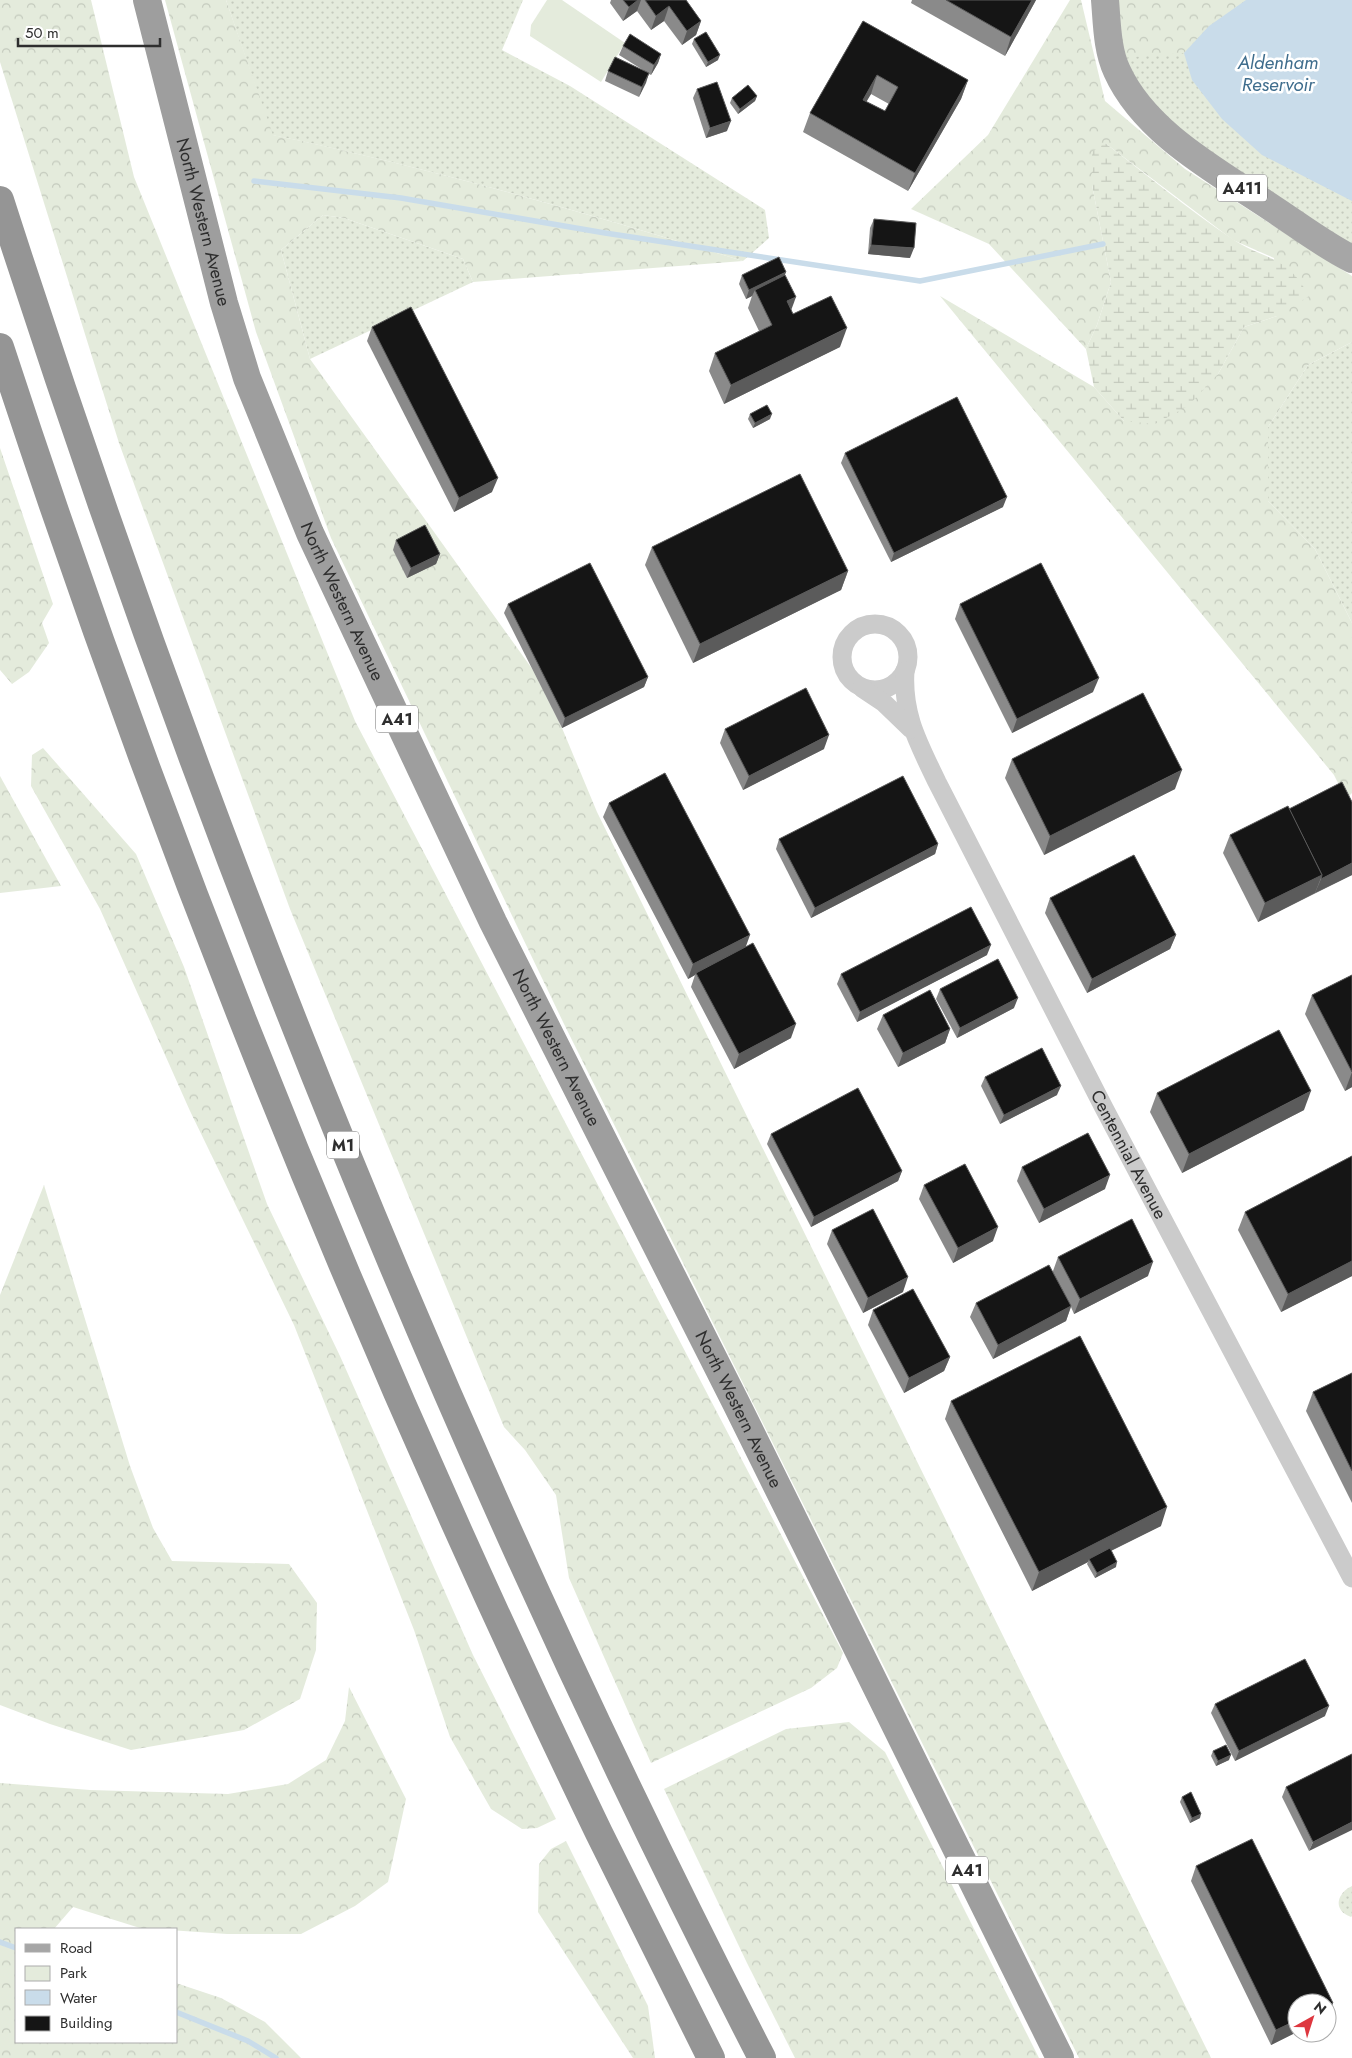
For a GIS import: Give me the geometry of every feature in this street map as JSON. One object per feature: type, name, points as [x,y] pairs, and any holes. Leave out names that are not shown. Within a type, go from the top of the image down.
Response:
[{"type":"highway","name":"North Western Avenue","points":[[147,0],[224,303],[247,378],[310,533],[493,922],[731,1394],[1060,2058]]},
{"type":"highway","name":"M1","points":[[0,200],[64,395],[186,741],[333,1121],[465,1432],[579,1685],[642,1818],[762,2058]]},
{"type":"highway","name":"M1","points":[[0,348],[87,601],[144,758],[286,1129],[420,1442],[526,1677],[600,1834],[711,2058]]},
{"type":"main road","name":"A411","points":[[1105,0],[1108,32],[1116,70],[1138,107],[1166,135],[1339,253],[1352,259]]},
{"type":"street","points":[[876,624],[886,626],[896,631],[903,640],[908,655],[904,692],[911,729],[883,702],[860,687],[847,675],[842,658],[843,648],[848,638],[865,626],[876,624]]},
{"type":"street","points":[[860,687],[870,690],[891,687],[905,672]]},
{"type":"street","name":"Centennial Avenue","points":[[911,729],[1104,1108],[1352,1578]]},
{"type":"green space","points":[[0,0],[91,0],[134,177],[355,721],[843,1653],[837,1668],[811,1688],[651,1763],[569,1578],[556,1495],[525,1450],[504,1427],[290,909],[119,443],[0,62]]},
{"type":"green space","points":[[165,0],[226,0],[273,135],[509,192],[743,261],[473,282],[463,259],[344,218],[323,215],[281,250],[310,359],[533,670],[562,728],[597,812],[1211,2058],[1079,2058],[564,1024],[331,538],[256,332]]},
{"type":"green space","points":[[226,0],[523,0],[502,50],[570,86],[765,210],[769,238],[743,261],[509,192],[391,162],[272,135]]},
{"type":"green space","points":[[547,0],[562,0],[625,43],[601,82],[530,36],[531,25]]},
{"type":"green space","points":[[1070,0],[1081,0],[1105,101],[1185,169],[1352,276],[1352,342],[1308,365],[1268,427],[1268,501],[1315,549],[1352,623],[1352,793],[1346,799],[1334,775],[940,296],[1094,387],[1124,421],[1218,374],[1244,327],[1277,316],[1274,258],[1233,240],[1105,143],[1092,185],[1111,282],[1097,325],[1086,349],[989,244],[911,209],[988,135]]},
{"type":"green space","name":"Aldenham Reservoir","points":[[1116,0],[1352,0],[1352,249],[1221,164],[1152,110],[1121,58]]},
{"type":"green space","points":[[1116,0],[1246,0],[1209,26],[1184,53],[1121,58]]},
{"type":"green space","points":[[1105,143],[1183,204],[1231,238],[1283,265],[1292,272],[1309,296],[1277,316],[1244,327],[1218,374],[1188,406],[1155,424],[1124,421],[1094,387],[1086,349],[1097,325],[1111,282],[1092,185],[1092,152]]},
{"type":"green space","points":[[323,215],[344,218],[463,259],[473,282],[310,359],[281,250]]},
{"type":"green space","points":[[1352,342],[1352,623],[1315,549],[1268,501],[1268,427],[1308,365]]},
{"type":"green space","points":[[0,448],[53,604],[42,623],[49,643],[29,672],[12,684],[0,670]]},
{"type":"green space","points":[[43,748],[136,854],[184,967],[267,1204],[340,1356],[473,1655],[556,1819],[537,1828],[522,1829],[491,1809],[450,1737],[414,1630],[294,1325],[190,1111],[100,909],[31,786],[32,755]]},
{"type":"green space","points":[[0,776],[61,886],[0,893]]},
{"type":"green space","points":[[44,1185],[130,1466],[153,1528],[172,1561],[289,1564],[317,1603],[316,1650],[300,1699],[244,1730],[131,1750],[50,1724],[0,1705],[0,1295]]},
{"type":"green space","points":[[349,1687],[406,1799],[388,1882],[355,1906],[301,1934],[227,1934],[178,1931],[178,1928],[140,1928],[73,1907],[55,1928],[15,1928],[15,2043],[178,2043],[178,1984],[221,1998],[265,2022],[301,2058],[0,2058],[0,1783],[90,1790],[228,1794],[288,1784],[326,1760],[345,1721]]},
{"type":"green space","points":[[849,1722],[885,1752],[1039,2058],[795,2058],[747,1963],[664,1789],[786,1729]]},
{"type":"green space","points":[[566,1841],[648,2006],[655,2058],[633,2058],[538,1912],[539,1864],[551,1849]]},
{"type":"green space","points":[[1352,1886],[1351,1917],[1341,1910],[1339,1902],[1343,1893]]},
{"type":"water","name":"Aldenham Reservoir","points":[[1246,0],[1352,0],[1352,201],[1262,155],[1222,119],[1192,80],[1184,53],[1209,26]]},
{"type":"building","points":[[623,0],[638,0],[629,7]]},
{"type":"building","points":[[645,0],[686,0],[701,21],[687,31],[669,6],[656,16]]},
{"type":"building","points":[[946,0],[1032,0],[1011,37]]},
{"type":"building","points":[[863,21],[968,80],[915,173],[810,113]],"holes":[[[877,75],[898,87],[885,111],[863,100]]]},
{"type":"building","points":[[706,32],[720,55],[708,62],[694,39]]},
{"type":"building","points":[[630,34],[661,54],[654,65],[623,46]]},
{"type":"building","points":[[615,57],[649,73],[642,87],[608,71]]},
{"type":"building","points":[[717,82],[731,121],[710,128],[697,89]]},
{"type":"building","points":[[748,85],[757,96],[740,109],[732,98]]},
{"type":"building","points":[[874,219],[916,223],[914,248],[871,245]]},
{"type":"building","points":[[779,257],[786,272],[749,290],[742,275]]},
{"type":"building","points":[[785,275],[796,297],[787,301],[793,314],[831,296],[847,328],[731,385],[715,353],[772,325],[755,290]]},
{"type":"building","points":[[411,307],[498,478],[459,498],[372,327]]},
{"type":"building","points":[[957,397],[1007,497],[894,553],[845,453]]},
{"type":"building","points":[[767,405],[772,414],[755,423],[750,414]]},
{"type":"building","points":[[800,474],[848,571],[700,644],[652,547]]},
{"type":"building","points":[[425,525],[440,554],[411,568],[396,540]]},
{"type":"building","points":[[590,563],[648,677],[565,718],[508,604]]},
{"type":"building","points":[[1041,563],[1099,678],[1017,719],[960,604]]},
{"type":"building","points":[[806,688],[829,735],[749,776],[725,729]]},
{"type":"building","points":[[1143,693],[1182,770],[1050,836],[1012,759]]},
{"type":"building","points":[[665,773],[750,935],[693,964],[609,803]]},
{"type":"building","points":[[903,776],[938,844],[815,908],[779,839]]},
{"type":"building","points":[[1342,782],[1352,802],[1352,863],[1321,879],[1322,875],[1289,809]]},
{"type":"building","points":[[1288,806],[1322,875],[1265,903],[1230,835]]},
{"type":"building","points":[[1134,855],[1176,935],[1092,979],[1050,898]]},
{"type":"building","points":[[971,907],[991,945],[860,1012],[841,974]]},
{"type":"building","points":[[753,943],[796,1024],[739,1054],[696,973]]},
{"type":"building","points":[[998,959],[1018,998],[960,1028],[940,989]]},
{"type":"building","points":[[1352,975],[1352,1072],[1312,995]]},
{"type":"building","points":[[930,990],[950,1029],[903,1053],[883,1015]]},
{"type":"building","points":[[1279,1030],[1311,1091],[1189,1154],[1157,1093]]},
{"type":"building","points":[[1042,1048],[1061,1086],[1004,1115],[985,1077]]},
{"type":"building","points":[[858,1088],[902,1171],[814,1217],[771,1134]]},
{"type":"building","points":[[1088,1133],[1110,1175],[1044,1209],[1022,1167]]},
{"type":"building","points":[[1352,1156],[1352,1261],[1288,1294],[1245,1212]]},
{"type":"building","points":[[965,1164],[998,1227],[958,1248],[924,1185]]},
{"type":"building","points":[[873,1209],[908,1277],[868,1298],[832,1230]]},
{"type":"building","points":[[1132,1219],[1153,1262],[1080,1299],[1058,1257]]},
{"type":"building","points":[[1049,1265],[1071,1306],[998,1345],[976,1303]]},
{"type":"building","points":[[913,1289],[950,1357],[909,1378],[873,1310]]},
{"type":"building","points":[[1080,1336],[1167,1507],[1039,1572],[951,1401]]},
{"type":"building","points":[[1352,1373],[1352,1471],[1313,1392]]},
{"type":"building","points":[[1110,1548],[1117,1562],[1097,1573],[1089,1559]]},
{"type":"building","points":[[1305,1659],[1329,1706],[1239,1751],[1215,1704]]},
{"type":"building","points":[[1226,1745],[1231,1755],[1218,1761],[1213,1751]]},
{"type":"building","points":[[1352,1754],[1352,1822],[1313,1842],[1286,1787]]},
{"type":"building","points":[[1191,1792],[1201,1814],[1192,1818],[1182,1797]]},
{"type":"building","points":[[1252,1839],[1328,1993],[1287,1993],[1287,2025],[1276,2030],[1196,1866]]},
{"type":"waterway","points":[[254,181],[401,198],[605,233],[920,281],[1103,244]]},
{"type":"waterway","points":[[0,1942],[15,1948]]},
{"type":"waterway","points":[[178,2013],[248,2041],[276,2058]]}]
